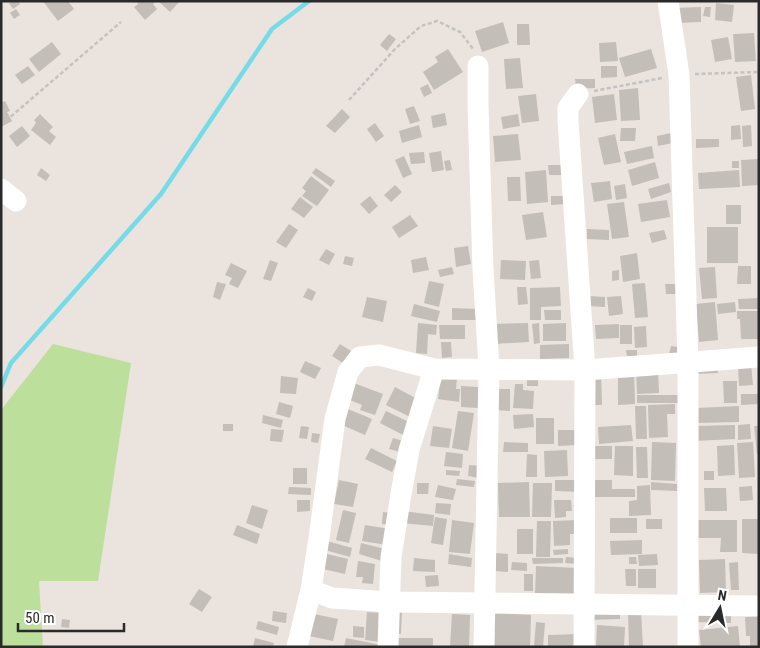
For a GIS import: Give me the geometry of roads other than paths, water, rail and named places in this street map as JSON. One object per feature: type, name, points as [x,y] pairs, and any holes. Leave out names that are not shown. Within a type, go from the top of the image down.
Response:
[{"type":"street","points":[[668,1],[679,75],[688,362],[688,647]]},
{"type":"street","points":[[478,66],[482,260],[489,368],[484,647]]},
{"type":"street","points":[[578,94],[568,108],[568,121],[585,370],[584,647]]},
{"type":"street","points":[[297,647],[319,538],[335,419],[348,372],[360,356],[379,355],[434,369],[585,370],[759,357]]},
{"type":"street","points":[[388,647],[391,557],[409,450],[434,369]]},
{"type":"street","points":[[310,590],[332,598],[390,602],[759,606]]},
{"type":"waterway","points":[[1,387],[11,363],[161,194],[272,29],[309,1]]}]
